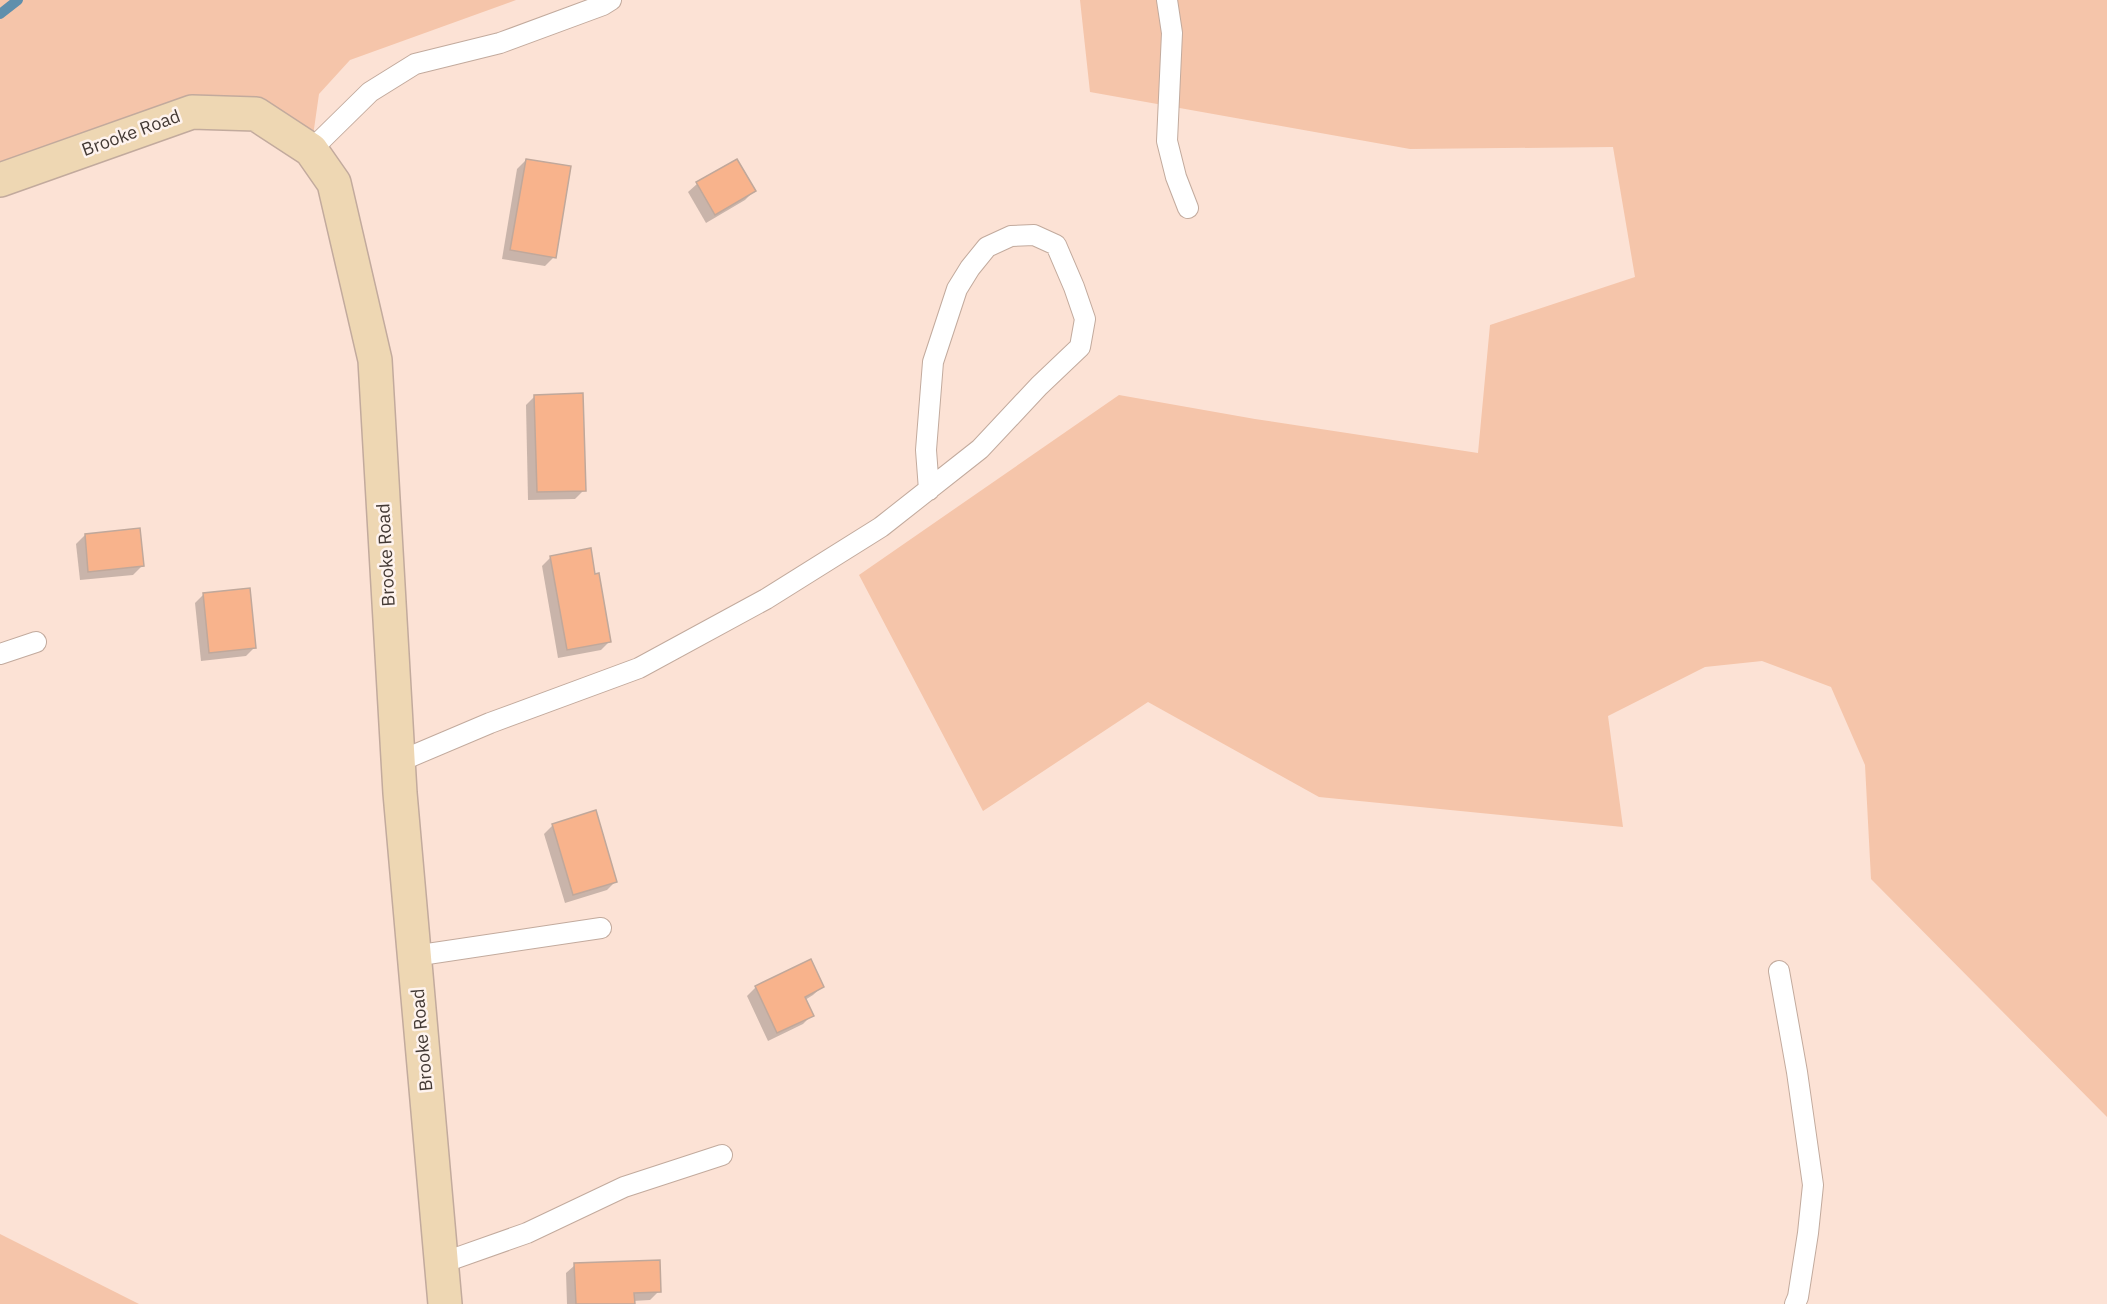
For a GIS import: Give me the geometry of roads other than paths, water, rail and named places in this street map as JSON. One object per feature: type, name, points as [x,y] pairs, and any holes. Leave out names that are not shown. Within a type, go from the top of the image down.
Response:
[{"type":"street","name":"Brooke Road","points":[[0,180],[192,112],[256,114],[311,150],[334,183],[375,360],[398,762],[446,1304]]},
{"type":"lane","points":[[311,150],[370,92],[415,64],[500,43],[611,0]]},
{"type":"lane","points":[[1167,0],[1172,33],[1167,141],[1176,177],[1188,208]]},
{"type":"lane","points":[[398,762],[490,723],[639,668],[766,599],[881,527],[928,490],[980,449],[1039,386],[1080,347],[1085,319],[1056,245],[1034,235],[1011,236],[987,248],[970,268],[957,289],[933,362],[927,450],[928,490]]},
{"type":"lane","points":[[0,654],[36,642]]},
{"type":"lane","points":[[414,956],[601,928]]},
{"type":"lane","points":[[1779,971],[1797,1072],[1812,1185],[1808,1233],[1795,1304]]},
{"type":"lane","points":[[442,1263],[527,1233],[624,1187],[722,1155]]},
{"type":"waterway","points":[[0,14],[18,0]]}]
